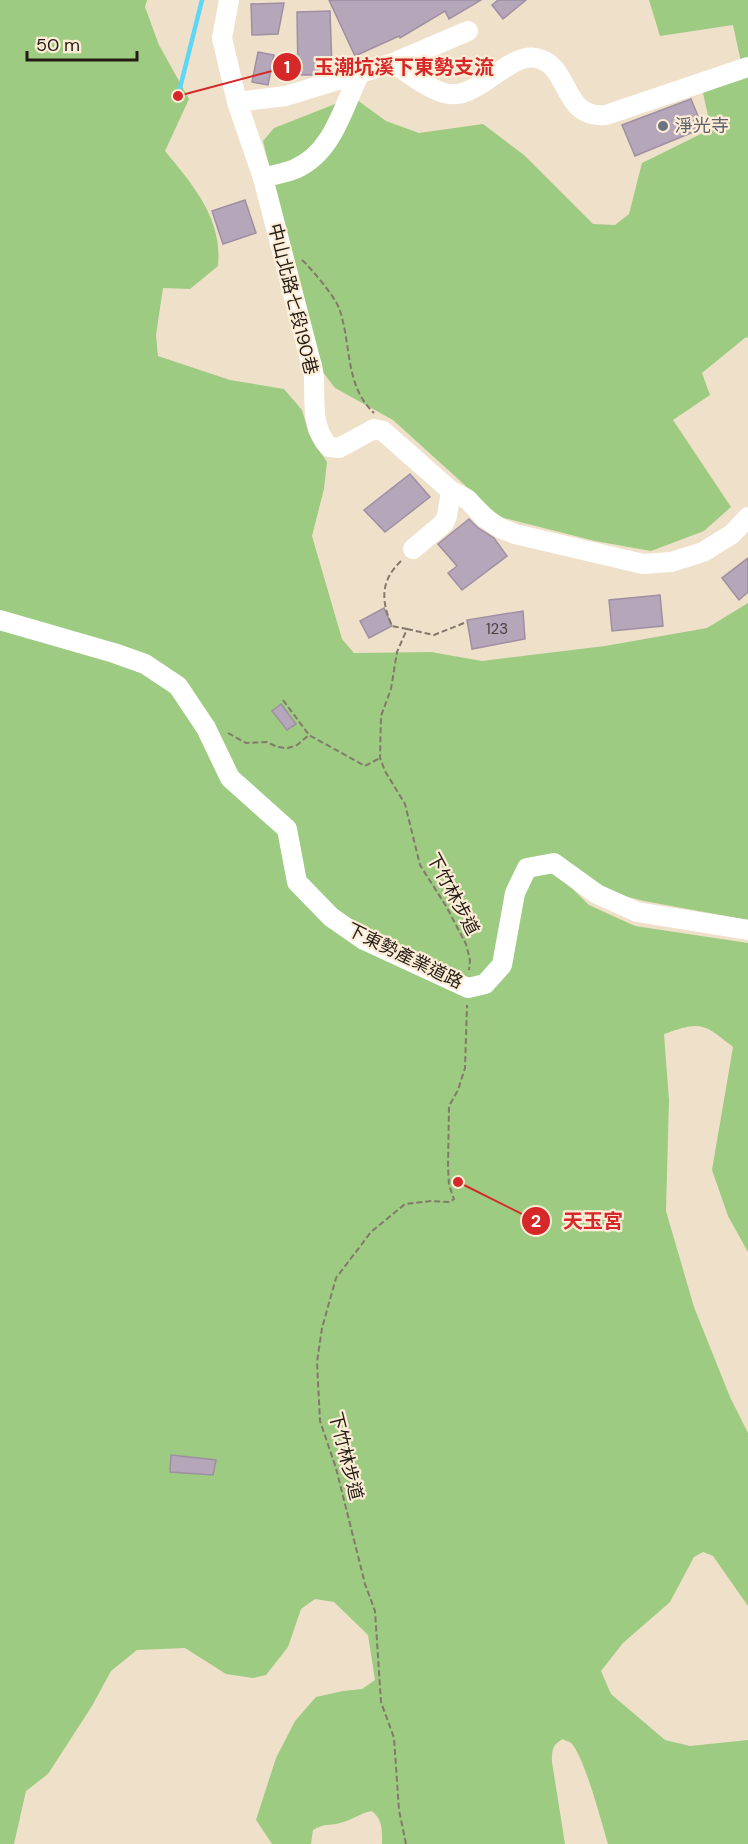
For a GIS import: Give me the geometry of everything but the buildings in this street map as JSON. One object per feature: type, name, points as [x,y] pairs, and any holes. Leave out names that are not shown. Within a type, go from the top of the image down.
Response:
[{"type":"street","name":"中山北路七段190巷","points":[[229,0],[222,38],[237,102],[263,178],[314,376],[313,409],[322,440],[329,447],[339,448],[374,429],[383,431],[451,491],[467,498],[485,518],[500,528],[515,534],[643,564],[672,562],[703,552],[732,534],[748,517]]},
{"type":"street","points":[[237,102],[286,96],[393,63],[468,31]]},
{"type":"street","points":[[393,63],[435,89],[446,94],[456,94],[479,85],[521,58],[536,58],[548,63],[559,75],[579,108],[596,116],[606,115],[748,68]]},
{"type":"street","points":[[263,178],[296,168],[310,159],[323,146],[341,119],[360,73]]},
{"type":"street","points":[[413,549],[444,523],[451,491]]},
{"type":"street","name":"下東勢產業道路","points":[[0,620],[135,660],[178,686],[206,728],[230,778],[287,829],[297,882],[331,918],[364,940],[468,988],[485,984],[502,965],[515,893],[526,868],[554,863],[597,894],[637,912],[748,930]]},
{"type":"path","points":[[301,260],[309,267],[339,307],[356,388],[363,403],[379,418]]},
{"type":"path","points":[[413,549],[396,566],[384,591],[384,608],[392,626],[434,635],[464,623]]},
{"type":"path","name":"下竹林步道","points":[[406,1844],[399,1810],[394,1738],[381,1702],[375,1611],[365,1584],[336,1468],[320,1421],[317,1362],[322,1328],[336,1278],[371,1232],[405,1204],[431,1201],[450,1202],[454,1199],[449,1185],[448,1167],[449,1106],[458,1090],[465,1068],[470,960],[466,944],[446,906],[420,865],[405,804],[385,771],[380,758],[381,716],[391,689],[397,652],[407,629]]},
{"type":"path","points":[[283,700],[309,735],[365,766],[380,758]]},
{"type":"path","points":[[223,730],[246,743],[267,742],[277,747],[288,748],[297,745],[309,735]]},
{"type":"green space","points":[[0,0],[147,0],[145,7],[159,45],[189,99],[165,151],[204,204],[216,233],[218,249],[218,266],[190,289],[163,288],[156,335],[158,356],[230,380],[284,389],[302,410],[309,434],[327,462],[324,489],[312,536],[342,639],[354,653],[431,652],[482,661],[605,646],[707,628],[748,603],[748,920],[644,901],[600,890],[524,864],[498,962],[482,980],[464,982],[334,912],[303,878],[291,825],[234,774],[183,682],[0,615]]},
{"type":"green space","points":[[649,0],[748,0],[748,338],[746,337],[702,373],[710,395],[673,420],[731,507],[704,531],[651,551],[595,541],[500,517],[393,420],[335,388],[319,367],[263,141],[274,128],[353,97],[386,121],[419,133],[483,124],[524,155],[593,224],[615,225],[629,214],[642,163],[711,129],[703,93],[744,76],[733,25],[660,36]]},
{"type":"green space","points":[[0,626],[140,669],[174,692],[281,832],[327,920],[488,987],[529,873],[552,869],[589,905],[635,926],[748,943],[748,1252],[728,1216],[712,1170],[733,1047],[715,1033],[701,1027],[686,1027],[664,1034],[669,1100],[666,1211],[694,1307],[730,1397],[748,1433],[748,1606],[713,1556],[703,1552],[694,1557],[670,1602],[623,1643],[601,1671],[611,1694],[665,1740],[690,1746],[748,1740],[748,1844],[608,1844],[581,1761],[571,1743],[563,1739],[553,1748],[552,1762],[565,1844],[382,1844],[380,1822],[372,1811],[344,1822],[313,1830],[311,1844],[272,1844],[256,1820],[276,1758],[295,1721],[316,1697],[362,1689],[375,1680],[368,1635],[334,1602],[315,1599],[301,1609],[288,1647],[266,1675],[253,1678],[226,1674],[185,1648],[137,1650],[111,1671],[92,1706],[48,1774],[26,1791],[14,1844],[0,1844]]},
{"type":"waterway","points":[[178,96],[202,0]]},
{"type":"place","name":"玉潮坑溪下東勢支流","points":[[178,96]]},
{"type":"place","name":"淨光寺","points":[[663,126]]},
{"type":"place","name":"天玉宮","points":[[458,1182]]}]
